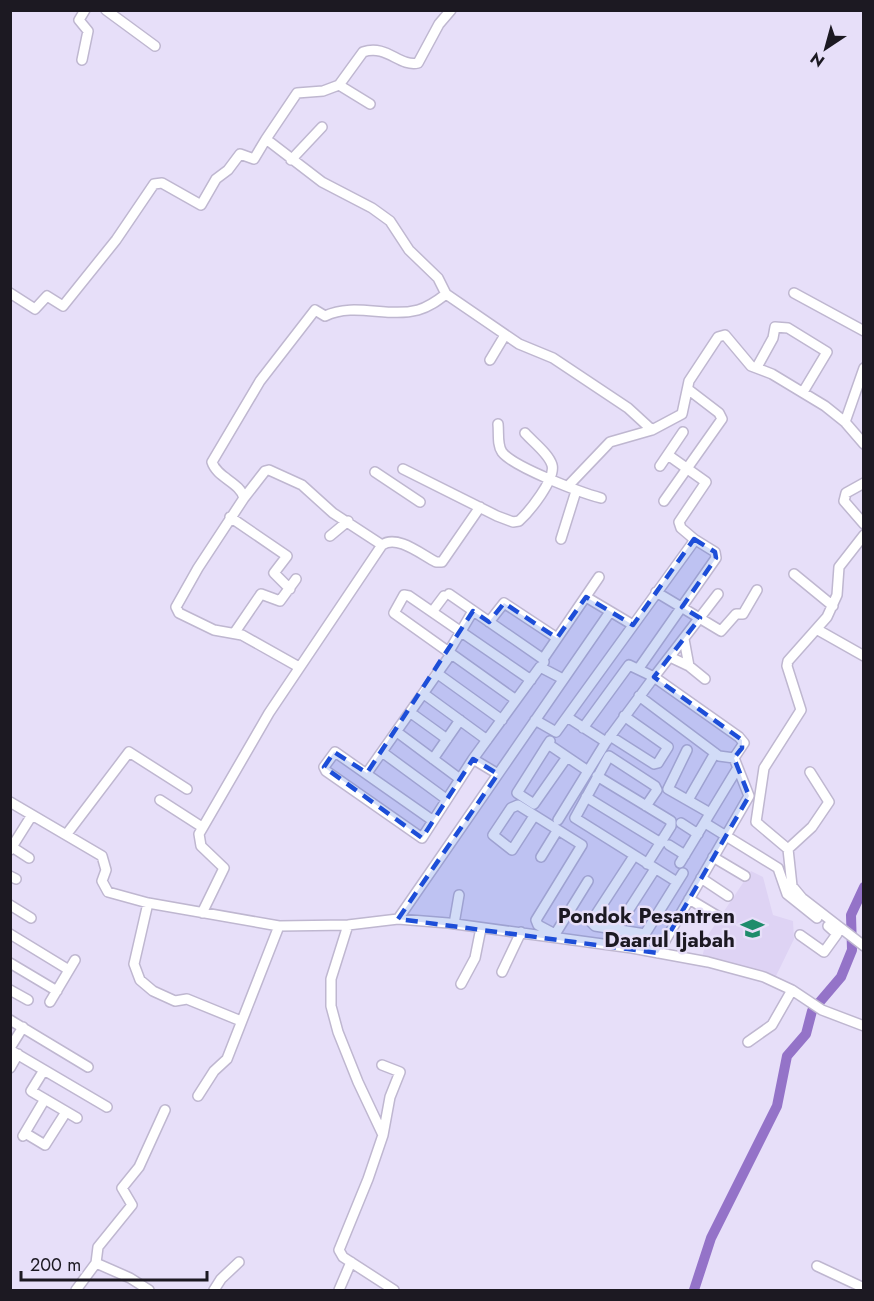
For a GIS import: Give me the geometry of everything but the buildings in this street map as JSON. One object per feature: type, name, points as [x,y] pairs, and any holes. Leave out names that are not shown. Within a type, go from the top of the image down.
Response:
[{"type":"street","points":[[82,60],[88,31],[80,20],[85,10]]},
{"type":"street","points":[[106,10],[154,46]]},
{"type":"street","points":[[10,293],[35,309],[47,296],[63,306],[116,240],[154,184],[162,183],[201,205],[219,175],[228,170],[240,154],[254,159],[297,93],[323,91],[339,85],[359,56],[369,50],[383,51],[410,64],[418,63],[439,24],[451,10]]},
{"type":"street","points":[[339,85],[370,104]]},
{"type":"street","points":[[291,160],[322,127]]},
{"type":"street","points":[[266,140],[322,182],[390,220],[409,250],[438,278],[446,294],[525,348],[553,358],[628,408],[652,430]]},
{"type":"street","points":[[794,293],[864,331]]},
{"type":"street","points":[[244,498],[242,492],[217,471],[212,462],[260,381],[315,310],[325,316],[340,311],[409,312],[427,307],[446,294]]},
{"type":"street","points":[[757,368],[773,338],[775,327],[788,328],[827,352],[803,392]]},
{"type":"street","points":[[490,360],[505,335]]},
{"type":"street","points":[[561,539],[572,488],[610,442],[652,430],[682,414],[689,381],[720,335],[727,336],[748,364],[803,392],[845,422],[864,444]]},
{"type":"street","points":[[845,422],[864,368]]},
{"type":"street","points":[[664,501],[722,419],[719,413],[689,390]]},
{"type":"street","points":[[498,424],[499,445],[504,454],[572,488],[601,498]]},
{"type":"street","points":[[660,466],[683,432]]},
{"type":"street","points":[[403,469],[513,522],[519,520],[552,478],[552,463],[525,433]]},
{"type":"street","points":[[639,668],[716,558],[715,552],[694,539],[681,528],[679,522],[706,482],[668,455]]},
{"type":"street","points":[[299,667],[236,632],[214,630],[179,613],[176,607],[230,517],[267,469],[302,484],[333,513],[382,545]]},
{"type":"street","points":[[375,472],[420,502]]},
{"type":"street","points":[[403,490],[414,475]]},
{"type":"street","points":[[864,483],[844,496],[846,503],[864,524]]},
{"type":"street","points":[[202,913],[224,868],[201,846],[198,840],[202,827],[233,771],[299,667],[382,545],[386,542],[398,542],[436,562],[442,562],[480,507]]},
{"type":"street","points":[[230,517],[287,556],[274,573],[290,589]]},
{"type":"street","points":[[330,536],[348,521]]},
{"type":"street","points":[[861,944],[802,898],[792,886],[788,849],[756,822],[761,785],[770,757],[801,710],[787,666],[788,661],[818,630],[833,606],[837,595],[839,567],[864,535]]},
{"type":"street","points":[[567,757],[534,804],[517,794],[556,732],[694,539]]},
{"type":"street","points":[[794,574],[833,606]]},
{"type":"street","points":[[432,820],[334,752],[324,767],[326,771],[422,838],[473,759],[544,663],[557,638],[599,577]]},
{"type":"street","points":[[236,632],[261,594],[278,602],[296,579]]},
{"type":"street","points":[[656,592],[723,630],[736,614],[743,614],[757,590]]},
{"type":"street","points":[[516,700],[393,611],[406,594],[531,680]]},
{"type":"street","points":[[678,882],[575,818],[586,797],[592,773],[608,739],[718,594]]},
{"type":"street","points":[[432,612],[446,595],[489,622],[563,679]]},
{"type":"street","points":[[586,597],[633,625]]},
{"type":"street","points":[[489,622],[504,603],[557,638]]},
{"type":"street","points":[[367,773],[438,674],[473,611]]},
{"type":"street","points":[[398,920],[610,612]]},
{"type":"street","points":[[818,630],[864,656]]},
{"type":"street","points":[[684,639],[689,666]]},
{"type":"street","points":[[670,657],[689,666],[705,680]]},
{"type":"street","points":[[584,728],[629,665],[654,677],[742,740],[742,748],[734,758],[736,769],[749,795],[658,952]]},
{"type":"street","points":[[438,674],[502,720]]},
{"type":"street","points":[[599,674],[614,685]]},
{"type":"street","points":[[424,694],[487,740]]},
{"type":"street","points":[[639,696],[715,753],[725,758],[734,758]]},
{"type":"street","points":[[411,713],[447,739]]},
{"type":"street","points":[[567,717],[584,728],[658,764],[668,747],[624,716]]},
{"type":"street","points":[[433,759],[460,720]]},
{"type":"street","points":[[535,720],[556,732]]},
{"type":"street","points":[[397,732],[460,779]]},
{"type":"street","points":[[548,744],[671,821],[665,844],[617,928],[613,945]]},
{"type":"street","points":[[687,750],[667,787],[710,813]]},
{"type":"street","points":[[66,835],[129,752],[187,789]]},
{"type":"street","points":[[382,752],[446,799]]},
{"type":"street","points":[[688,800],[715,753]]},
{"type":"street","points":[[558,820],[592,773],[609,756],[655,786],[657,790],[646,806]]},
{"type":"street","points":[[473,759],[498,774]]},
{"type":"street","points":[[634,856],[591,922],[595,926],[645,934],[678,882],[683,864],[698,834],[736,769]]},
{"type":"street","points":[[788,849],[812,827],[829,802],[810,772]]},
{"type":"street","points":[[586,797],[665,844],[683,864]]},
{"type":"street","points":[[160,800],[202,827]]},
{"type":"street","points":[[10,802],[104,858],[106,870],[102,881],[108,892],[148,903],[279,926],[348,925],[398,920],[554,935],[658,952],[764,976],[792,990],[822,1010],[864,1026]]},
{"type":"street","points":[[534,816],[512,850],[493,835],[511,807],[518,805],[582,845],[537,920],[538,925],[554,935]]},
{"type":"street","points":[[29,858],[11,849],[32,815]]},
{"type":"street","points":[[681,823],[698,834]]},
{"type":"street","points":[[705,823],[782,870],[787,894],[837,934],[823,952],[800,935]]},
{"type":"street","points":[[542,857],[557,831]]},
{"type":"street","points":[[713,857],[745,876]]},
{"type":"street","points":[[701,878],[728,896]]},
{"type":"street","points":[[554,935],[588,881]]},
{"type":"street","points":[[454,924],[459,896]]},
{"type":"street","points":[[689,899],[719,916]]},
{"type":"street","points":[[148,903],[134,964],[140,980],[153,991],[174,1000],[187,999],[241,1021]]},
{"type":"street","points":[[10,905],[31,918]]},
{"type":"street","points":[[348,925],[331,979],[332,1006],[338,1032],[383,1135]]},
{"type":"street","points":[[198,1096],[214,1071],[228,1059],[279,926]]},
{"type":"street","points":[[461,984],[475,958],[481,928]]},
{"type":"street","points":[[502,972],[521,932]]},
{"type":"street","points":[[10,934],[69,970]]},
{"type":"street","points":[[50,1002],[75,960]]},
{"type":"street","points":[[10,963],[57,991]]},
{"type":"street","points":[[10,990],[28,1000]]},
{"type":"street","points":[[748,1042],[771,1025],[792,990]]},
{"type":"street","points":[[10,1020],[88,1067]]},
{"type":"street","points":[[10,1068],[13,1051],[23,1027]]},
{"type":"street","points":[[13,1051],[107,1107]]},
{"type":"street","points":[[382,1065],[400,1072],[390,1097],[383,1135],[369,1179],[339,1250],[351,1262],[394,1290]]},
{"type":"street","points":[[44,1070],[31,1092],[77,1118]]},
{"type":"street","points":[[45,1099],[23,1136],[45,1146],[66,1112]]},
{"type":"street","points":[[76,1290],[96,1263],[98,1247],[133,1203],[122,1188],[139,1167],[165,1110]]},
{"type":"street","points":[[214,1290],[221,1279],[239,1262]]},
{"type":"street","points":[[339,1290],[351,1262]]},
{"type":"street","points":[[96,1263],[130,1278],[149,1290]]},
{"type":"street","points":[[817,1266],[864,1288]]},
{"type":"highlighted area","points":[[694,539],[715,552],[716,558],[682,607],[700,618],[654,677],[742,740],[742,748],[734,758],[749,796],[658,953],[398,919],[498,774],[473,759],[422,838],[324,767],[334,752],[367,773],[473,611],[489,622],[504,603],[557,638],[586,597],[633,625]]},
{"type":"shaded area","name":"Pondok Pesantren Daarul Ijabah","points":[[751,871],[763,877],[773,915],[793,921],[794,939],[776,976],[702,957],[708,935]]},
{"type":"waterway","points":[[694,1290],[711,1238],[777,1106],[787,1056],[806,1034],[812,1011],[841,977],[852,950],[851,915],[864,887]]},
{"type":"place","name":"Pondok Pesantren Daarul Ijabah","points":[[753,928]]}]
